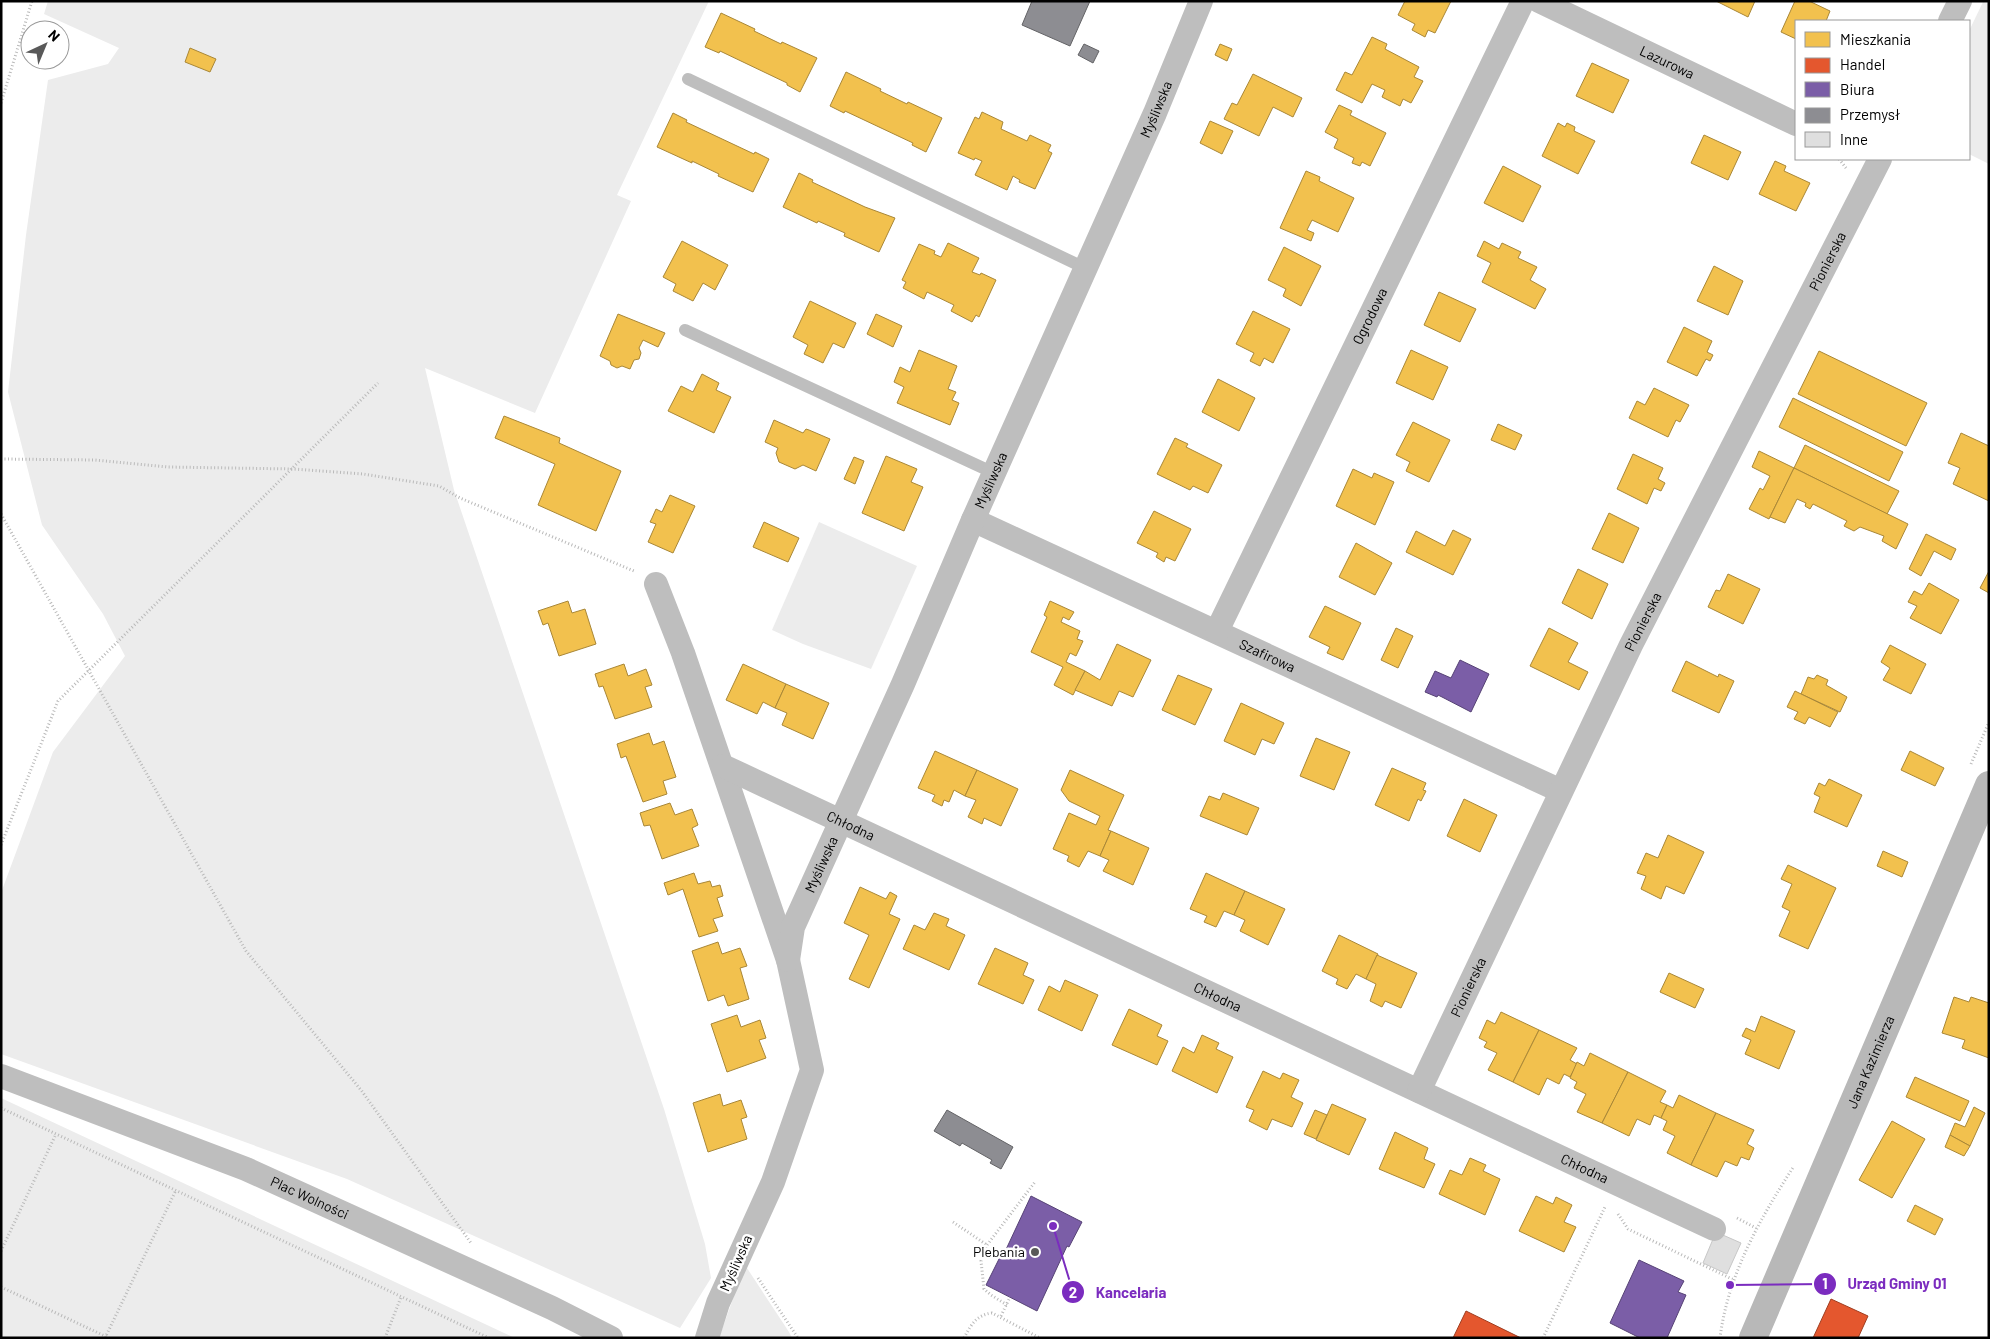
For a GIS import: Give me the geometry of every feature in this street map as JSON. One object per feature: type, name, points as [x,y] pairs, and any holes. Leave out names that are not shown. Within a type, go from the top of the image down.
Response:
[{"type":"main road","name":"Jana Kazimierza","points":[[1753,1338],[1989,785]]},
{"type":"street","name":"Myśliwska","points":[[788,960],[792,927],[903,684],[973,520],[1155,113],[1201,1]]},
{"type":"street","name":"Ogrodowa","points":[[1217,631],[1523,1]]},
{"type":"street","name":"Lazurowa","points":[[1539,1],[1795,124]]},
{"type":"street","points":[[1950,20],[1960,1]]},
{"type":"street","name":"Pionierska","points":[[1419,1091],[1631,645],[1876,160]]},
{"type":"street","name":"Szafirowa","points":[[973,520],[1561,791]]},
{"type":"street","name":"Myśliwska","points":[[656,584],[683,652],[788,960],[812,1070],[773,1182],[718,1303],[707,1338]]},
{"type":"street","name":"Chłodna","points":[[722,766],[1419,1091],[1613,1191],[1722,1222]]},
{"type":"street","name":"Plac Wolności","points":[[1,1076],[246,1168],[552,1308],[611,1338]]},
{"type":"lane","points":[[688,79],[1085,268]]},
{"type":"lane","points":[[685,330],[994,473]]},
{"type":"path","points":[[1,103],[32,1]]},
{"type":"path","points":[[1841,160],[1846,167],[1847,174]]},
{"type":"path","points":[[1,845],[58,701],[378,384]]},
{"type":"path","points":[[1,459],[95,460],[168,467],[293,469],[363,474],[439,486],[460,498],[641,574],[656,584]]},
{"type":"path","points":[[1,514],[246,951],[361,1090],[474,1247]]},
{"type":"path","points":[[1,1108],[489,1338]]},
{"type":"path","points":[[1,1251],[56,1134]]},
{"type":"path","points":[[1720,1338],[1723,1315],[1734,1280],[1756,1228],[1798,1160]]},
{"type":"path","points":[[1007,1304],[984,1289],[981,1261],[987,1245],[1035,1182]]},
{"type":"path","points":[[1,1286],[107,1337],[176,1190]]},
{"type":"path","points":[[1613,1191],[1628,1229],[1734,1280]]},
{"type":"path","points":[[1542,1338],[1613,1191]]},
{"type":"path","points":[[953,1222],[987,1245]]},
{"type":"path","points":[[1722,1222],[1756,1228]]},
{"type":"path","points":[[740,1254],[798,1338]]},
{"type":"path","points":[[385,1338],[401,1297]]},
{"type":"path","points":[[1001,1316],[1010,1297]]},
{"type":"path","points":[[964,1338],[973,1322],[992,1313],[1040,1338]]},
{"type":"shaded area","points":[[48,1],[709,1],[617,195],[631,201],[535,413],[425,368],[454,490],[664,1109],[705,1244],[711,1278],[680,1328],[347,1179],[1,1054],[1,893],[53,752],[125,656],[103,614],[42,525],[8,392],[26,235],[48,80],[108,64],[119,48],[70,26],[70,20],[57,20],[44,14]]},
{"type":"shaded area","points":[[1983,2],[1989,4],[1989,164],[1970,154],[1970,29]]},
{"type":"shaded area","points":[[819,522],[917,566],[871,669],[803,644],[772,630]]},
{"type":"shaded area","points":[[1,1098],[515,1338],[1,1338]]},
{"type":"shaded area","points":[[745,1265],[789,1332],[792,1338],[719,1338]]},
{"type":"building: Mieszkania","points":[[1405,1],[1451,1],[1435,33],[1428,30],[1425,37],[1412,30],[1415,24],[1398,15]]},
{"type":"building: Mieszkania","points":[[1716,1],[1755,1],[1748,17]]},
{"type":"building: Mieszkania","points":[[1795,1],[1809,1],[1830,11],[1826,20],[1795,20],[1795,39],[1781,32]]},
{"type":"building: Mieszkania","points":[[721,13],[781,44],[782,42],[817,58],[800,92],[787,85],[787,83],[720,51],[719,53],[705,47]]},
{"type":"building: Mieszkania","points":[[1372,37],[1387,44],[1385,49],[1419,67],[1414,77],[1423,81],[1411,103],[1403,99],[1400,106],[1382,97],[1385,90],[1372,84],[1362,103],[1336,90],[1345,72],[1352,75]]},
{"type":"building: Mieszkania","points":[[1220,44],[1232,49],[1227,61],[1215,55]]},
{"type":"building: Mieszkania","points":[[190,48],[216,59],[210,72],[185,62]]},
{"type":"building: Mieszkania","points":[[1592,63],[1629,80],[1613,113],[1576,96]]},
{"type":"building: Mieszkania","points":[[846,72],[907,104],[908,102],[942,118],[926,152],[912,145],[913,143],[845,111],[844,113],[830,106]]},
{"type":"building: Mieszkania","points":[[1253,74],[1302,98],[1293,117],[1273,107],[1259,136],[1224,119],[1232,103],[1237,105]]},
{"type":"building: Mieszkania","points":[[1339,105],[1352,111],[1350,115],[1386,133],[1370,166],[1362,162],[1360,166],[1352,163],[1354,158],[1334,148],[1338,139],[1325,132]]},
{"type":"building: Mieszkania","points":[[982,112],[1003,122],[1001,129],[1027,141],[1030,135],[1051,145],[1048,151],[1052,153],[1035,189],[1019,182],[1020,180],[1013,176],[1007,190],[975,175],[982,161],[975,158],[974,160],[958,153],[975,117],[979,119]]},
{"type":"building: Mieszkania","points":[[673,113],[687,120],[686,122],[754,154],[755,152],[769,159],[753,192],[718,176],[719,174],[692,161],[692,163],[657,147]]},
{"type":"building: Mieszkania","points":[[1210,121],[1233,131],[1222,154],[1200,143]]},
{"type":"building: Mieszkania","points":[[1558,123],[1565,127],[1567,123],[1575,127],[1574,131],[1595,141],[1578,174],[1542,156]]},
{"type":"building: Mieszkania","points":[[1704,135],[1741,152],[1728,180],[1691,163]]},
{"type":"building: Mieszkania","points":[[1775,161],[1786,166],[1784,171],[1810,183],[1796,211],[1759,194]]},
{"type":"building: Mieszkania","points":[[1503,166],[1541,186],[1523,222],[1484,203]]},
{"type":"building: Mieszkania","points":[[1306,171],[1320,177],[1319,181],[1354,198],[1338,232],[1312,220],[1307,230],[1314,233],[1311,241],[1280,228]]},
{"type":"building: Mieszkania","points":[[799,173],[813,180],[812,182],[865,207],[895,218],[879,252],[844,236],[845,233],[818,221],[817,223],[783,207]]},
{"type":"building: Mieszkania","points":[[682,241],[728,265],[715,290],[703,283],[693,301],[673,291],[676,284],[663,277]]},
{"type":"building: Mieszkania","points":[[1484,241],[1499,249],[1502,243],[1521,252],[1518,258],[1537,267],[1530,280],[1546,289],[1535,309],[1482,282],[1491,263],[1477,256]]},
{"type":"building: Mieszkania","points":[[948,243],[979,258],[972,272],[980,275],[981,273],[996,280],[979,317],[976,315],[972,322],[951,311],[954,305],[927,292],[924,299],[903,288],[906,282],[902,280],[919,244],[935,251],[934,254],[941,257]]},
{"type":"building: Mieszkania","points":[[1284,247],[1321,266],[1301,306],[1283,296],[1286,289],[1268,280]]},
{"type":"building: Mieszkania","points":[[1714,266],[1743,281],[1728,315],[1697,301]]},
{"type":"building: Mieszkania","points":[[1439,292],[1476,309],[1460,342],[1424,325]]},
{"type":"building: Mieszkania","points":[[810,301],[856,323],[844,348],[833,343],[823,363],[804,354],[808,345],[793,337]]},
{"type":"building: Mieszkania","points":[[1253,311],[1290,329],[1273,363],[1264,358],[1260,366],[1250,361],[1254,353],[1236,344]]},
{"type":"building: Mieszkania","points":[[618,314],[665,333],[658,347],[643,340],[639,348],[641,353],[639,359],[634,360],[630,369],[622,366],[617,368],[611,365],[610,361],[600,356]]},
{"type":"building: Mieszkania","points":[[876,314],[902,326],[893,347],[867,334]]},
{"type":"building: Mieszkania","points":[[1684,327],[1712,341],[1707,352],[1713,355],[1710,361],[1706,359],[1697,376],[1667,362]]},
{"type":"building: Mieszkania","points":[[919,350],[957,366],[948,389],[956,392],[952,400],[959,403],[950,425],[897,403],[904,387],[894,382],[900,367],[910,372]]},
{"type":"building: Mieszkania","points":[[1411,350],[1448,367],[1433,400],[1396,383]]},
{"type":"building: Mieszkania","points":[[1819,351],[1927,403],[1906,446],[1798,394]]},
{"type":"building: Mieszkania","points":[[702,374],[719,383],[716,390],[731,397],[714,433],[668,411],[681,386],[693,392]]},
{"type":"building: Mieszkania","points":[[1218,379],[1255,398],[1239,431],[1202,412]]},
{"type":"building: Mieszkania","points":[[1654,388],[1689,405],[1680,422],[1676,420],[1668,437],[1629,418],[1637,401],[1645,405]]},
{"type":"building: Mieszkania","points":[[1793,398],[1903,452],[1889,481],[1779,427]]},
{"type":"building: Mieszkania","points":[[504,416],[560,438],[559,443],[621,471],[596,531],[538,505],[555,464],[495,438]]},
{"type":"building: Mieszkania","points":[[774,420],[803,433],[806,429],[830,439],[816,471],[803,465],[795,469],[779,462],[776,453],[778,448],[765,442]]},
{"type":"building: Mieszkania","points":[[1413,422],[1450,440],[1429,482],[1406,471],[1410,462],[1396,455]]},
{"type":"building: Mieszkania","points":[[1498,424],[1522,435],[1515,450],[1491,440]]},
{"type":"building: Mieszkania","points":[[1961,433],[1989,446],[1989,501],[1953,484],[1960,468],[1948,463]]},
{"type":"building: Mieszkania","points":[[1175,438],[1188,444],[1186,447],[1222,465],[1208,493],[1193,486],[1190,490],[1157,474]]},
{"type":"building: Mieszkania","points":[[1805,445],[1899,491],[1887,514],[1794,468]]},
{"type":"building: Mieszkania","points":[[1759,451],[1794,468],[1769,519],[1749,509],[1760,488],[1763,490],[1770,476],[1752,467]]},
{"type":"building: Mieszkania","points":[[1633,454],[1663,468],[1658,479],[1665,483],[1661,491],[1654,488],[1647,504],[1617,489]]},
{"type":"building: Mieszkania","points":[[886,456],[917,469],[911,482],[923,487],[904,531],[862,513]]},
{"type":"building: Mieszkania","points":[[854,457],[864,461],[855,484],[844,479]]},
{"type":"building: Mieszkania","points":[[1794,468],[1908,524],[1896,549],[1882,541],[1884,536],[1860,527],[1854,531],[1844,526],[1847,521],[1813,504],[1810,509],[1805,506],[1806,503],[1797,499],[1785,523],[1770,517]]},
{"type":"building: Mieszkania","points":[[1353,469],[1372,478],[1374,473],[1394,482],[1375,525],[1336,506]]},
{"type":"building: Mieszkania","points":[[670,495],[695,506],[673,553],[648,542],[656,524],[650,522],[656,509],[662,512]]},
{"type":"building: Mieszkania","points":[[1154,511],[1191,529],[1175,561],[1166,557],[1164,562],[1156,557],[1158,553],[1137,543]]},
{"type":"building: Mieszkania","points":[[1609,513],[1639,528],[1623,563],[1592,549]]},
{"type":"building: Mieszkania","points":[[764,522],[799,538],[788,562],[753,547]]},
{"type":"building: Mieszkania","points":[[1453,530],[1471,539],[1453,575],[1406,552],[1416,531],[1445,546]]},
{"type":"building: Mieszkania","points":[[1926,534],[1956,549],[1951,560],[1934,551],[1921,576],[1909,569]]},
{"type":"building: Mieszkania","points":[[1356,543],[1392,563],[1375,595],[1339,577]]},
{"type":"building: Mieszkania","points":[[1578,569],[1608,584],[1592,619],[1562,603]]},
{"type":"building: Mieszkania","points":[[1989,571],[1989,593],[1980,588]]},
{"type":"building: Mieszkania","points":[[1728,574],[1760,589],[1743,624],[1708,607],[1716,590],[1720,591]]},
{"type":"building: Mieszkania","points":[[1929,583],[1959,600],[1941,634],[1910,618],[1917,606],[1908,602],[1914,591],[1922,595]]},
{"type":"building: Mieszkania","points":[[568,601],[572,613],[585,609],[596,644],[559,656],[548,623],[543,625],[538,611]]},
{"type":"building: Mieszkania","points":[[1050,601],[1074,612],[1069,620],[1063,617],[1061,622],[1080,631],[1077,639],[1083,641],[1076,656],[1070,653],[1066,662],[1085,671],[1073,695],[1054,685],[1063,667],[1031,652],[1047,617],[1044,615]]},
{"type":"building: Mieszkania","points":[[1325,606],[1361,623],[1343,660],[1327,653],[1330,647],[1309,637]]},
{"type":"building: Mieszkania","points":[[1396,628],[1413,636],[1398,668],[1381,660]]},
{"type":"building: Mieszkania","points":[[1549,628],[1578,643],[1568,662],[1588,672],[1579,690],[1530,666]]},
{"type":"building: Mieszkania","points":[[1117,644],[1151,660],[1133,697],[1119,691],[1112,706],[1075,690],[1085,671],[1100,680]]},
{"type":"building: Mieszkania","points":[[1890,645],[1926,664],[1911,694],[1883,680],[1890,668],[1881,662]]},
{"type":"building: Mieszkania","points":[[1686,661],[1718,677],[1719,674],[1734,681],[1719,713],[1672,691]]},
{"type":"building: Mieszkania","points":[[624,664],[628,676],[646,669],[652,685],[645,687],[652,707],[615,719],[603,686],[599,687],[595,674]]},
{"type":"building: Mieszkania","points":[[743,664],[786,684],[775,708],[763,702],[757,714],[726,700]]},
{"type":"building: Mieszkania","points":[[1178,675],[1212,689],[1195,725],[1162,710]]},
{"type":"building: Mieszkania","points":[[1817,675],[1828,680],[1826,685],[1847,697],[1840,712],[1801,694],[1808,677],[1814,679]]},
{"type":"building: Mieszkania","points":[[786,684],[829,703],[813,739],[782,725],[787,713],[775,708]]},
{"type":"building: Mieszkania","points":[[1795,691],[1838,712],[1830,727],[1809,717],[1805,724],[1794,719],[1798,712],[1787,707]]},
{"type":"building: Mieszkania","points":[[1241,703],[1284,723],[1274,744],[1262,739],[1255,755],[1224,741]]},
{"type":"building: Mieszkania","points":[[649,733],[653,745],[664,741],[676,777],[663,781],[667,794],[643,802],[626,756],[621,758],[617,744]]},
{"type":"building: Mieszkania","points":[[1316,738],[1350,752],[1334,790],[1300,776]]},
{"type":"building: Mieszkania","points":[[935,751],[977,770],[965,796],[954,790],[949,802],[944,800],[942,806],[932,801],[935,795],[918,788]]},
{"type":"building: Mieszkania","points":[[1910,751],[1944,768],[1935,786],[1901,770]]},
{"type":"building: Mieszkania","points":[[1392,768],[1426,783],[1423,790],[1426,791],[1421,801],[1418,799],[1409,821],[1375,805]]},
{"type":"building: Mieszkania","points":[[977,770],[1018,789],[1001,826],[984,818],[982,824],[968,817],[976,800],[965,796]]},
{"type":"building: Mieszkania","points":[[1070,770],[1124,795],[1108,830],[1111,831],[1100,856],[1088,851],[1079,867],[1067,861],[1069,856],[1053,849],[1069,813],[1096,825],[1100,816],[1069,801],[1061,790]]},
{"type":"building: Mieszkania","points":[[1829,779],[1862,795],[1847,827],[1814,812],[1820,797],[1814,794],[1819,783],[1825,786]]},
{"type":"building: Mieszkania","points":[[1223,793],[1259,808],[1247,835],[1200,816],[1209,796],[1220,800]]},
{"type":"building: Mieszkania","points":[[1464,799],[1497,815],[1480,852],[1447,836]]},
{"type":"building: Mieszkania","points":[[670,803],[675,815],[692,809],[698,825],[692,828],[699,846],[662,859],[650,825],[644,826],[640,813]]},
{"type":"building: Mieszkania","points":[[1111,831],[1149,848],[1133,885],[1103,871],[1109,860],[1100,856]]},
{"type":"building: Mieszkania","points":[[1668,835],[1704,852],[1684,894],[1666,886],[1661,899],[1641,889],[1646,876],[1637,873],[1646,853],[1658,858]]},
{"type":"building: Mieszkania","points":[[1883,851],[1908,862],[1902,877],[1877,866]]},
{"type":"building: Mieszkania","points":[[1788,865],[1836,888],[1808,949],[1779,936],[1790,911],[1782,907],[1792,884],[1781,879]]},
{"type":"building: Mieszkania","points":[[694,873],[698,884],[710,881],[712,887],[720,885],[723,896],[717,898],[723,916],[713,919],[718,931],[699,937],[683,889],[668,895],[664,883]]},
{"type":"building: Mieszkania","points":[[1206,873],[1245,891],[1234,915],[1224,911],[1216,927],[1204,922],[1207,916],[1190,909]]},
{"type":"building: Mieszkania","points":[[860,887],[886,899],[890,892],[897,896],[889,914],[900,919],[869,988],[849,979],[869,935],[844,923]]},
{"type":"building: Mieszkania","points":[[1245,891],[1285,909],[1268,945],[1240,931],[1245,920],[1234,915]]},
{"type":"building: Mieszkania","points":[[934,913],[949,919],[946,926],[965,935],[949,970],[903,949],[914,925],[925,930]]},
{"type":"building: Mieszkania","points":[[1339,935],[1378,954],[1366,979],[1356,974],[1347,989],[1336,984],[1338,979],[1322,971]]},
{"type":"building: Mieszkania","points":[[718,942],[722,954],[740,948],[747,966],[740,968],[749,999],[728,1006],[724,995],[708,1001],[692,951]]},
{"type":"building: Mieszkania","points":[[995,948],[1028,963],[1023,975],[1034,980],[1023,1004],[978,984]]},
{"type":"building: Mieszkania","points":[[1377,955],[1417,973],[1401,1008],[1385,1001],[1382,1007],[1370,1001],[1376,984],[1366,979]]},
{"type":"building: Mieszkania","points":[[1669,973],[1704,989],[1695,1008],[1660,992]]},
{"type":"building: Mieszkania","points":[[1065,980],[1098,995],[1082,1031],[1038,1010],[1049,986],[1060,992]]},
{"type":"building: Mieszkania","points":[[1954,997],[1969,1002],[1971,997],[1989,1003],[1989,1058],[1962,1048],[1965,1040],[1942,1033]]},
{"type":"building: Mieszkania","points":[[1129,1009],[1162,1025],[1157,1036],[1168,1041],[1157,1065],[1112,1045]]},
{"type":"building: Mieszkania","points":[[1501,1012],[1539,1030],[1513,1082],[1488,1070],[1497,1053],[1484,1047],[1487,1042],[1479,1038],[1487,1020],[1495,1024]]},
{"type":"building: Mieszkania","points":[[737,1015],[741,1027],[760,1020],[766,1038],[759,1040],[766,1058],[727,1072],[711,1024]]},
{"type":"building: Mieszkania","points":[[1761,1016],[1795,1031],[1779,1069],[1745,1054],[1751,1040],[1742,1036],[1746,1028],[1755,1032]]},
{"type":"building: Mieszkania","points":[[1539,1030],[1577,1048],[1570,1060],[1577,1064],[1570,1077],[1564,1074],[1559,1084],[1547,1078],[1539,1095],[1513,1082]]},
{"type":"building: Mieszkania","points":[[1202,1035],[1219,1043],[1216,1049],[1233,1057],[1217,1093],[1172,1071],[1183,1047],[1194,1053]]},
{"type":"building: Mieszkania","points":[[1590,1053],[1628,1072],[1602,1123],[1577,1112],[1586,1094],[1574,1088],[1577,1082],[1570,1078],[1577,1062],[1584,1066]]},
{"type":"building: Mieszkania","points":[[1263,1071],[1280,1079],[1283,1073],[1299,1080],[1291,1097],[1303,1103],[1292,1127],[1272,1119],[1267,1130],[1249,1121],[1254,1110],[1246,1107]]},
{"type":"building: Mieszkania","points":[[1628,1072],[1666,1091],[1660,1102],[1667,1105],[1661,1118],[1654,1115],[1650,1125],[1637,1119],[1629,1136],[1602,1123]]},
{"type":"building: Mieszkania","points":[[1915,1077],[1969,1101],[1960,1121],[1906,1097]]},
{"type":"building: Mieszkania","points":[[720,1094],[723,1106],[741,1100],[747,1117],[741,1119],[747,1139],[708,1152],[693,1103]]},
{"type":"building: Mieszkania","points":[[1679,1095],[1716,1113],[1691,1165],[1667,1153],[1675,1136],[1663,1130],[1667,1121],[1661,1118],[1667,1105],[1673,1108]]},
{"type":"building: Mieszkania","points":[[1332,1104],[1366,1119],[1349,1155],[1316,1140]]},
{"type":"building: Mieszkania","points":[[1974,1107],[1985,1113],[1970,1146],[1950,1135],[1955,1123],[1965,1127]]},
{"type":"building: Mieszkania","points":[[1315,1110],[1327,1115],[1316,1139],[1304,1134]]},
{"type":"building: Mieszkania","points":[[1716,1113],[1754,1130],[1747,1144],[1754,1148],[1749,1160],[1741,1157],[1737,1166],[1725,1161],[1717,1177],[1691,1165]]},
{"type":"building: Mieszkania","points":[[1892,1121],[1925,1139],[1892,1198],[1859,1180]]},
{"type":"building: Mieszkania","points":[[1395,1132],[1428,1148],[1424,1159],[1435,1164],[1424,1188],[1379,1169]]},
{"type":"building: Mieszkania","points":[[1950,1135],[1970,1146],[1964,1156],[1945,1147]]},
{"type":"building: Mieszkania","points":[[1470,1158],[1486,1165],[1483,1171],[1500,1179],[1485,1215],[1439,1194],[1450,1170],[1462,1175]]},
{"type":"building: Mieszkania","points":[[1536,1196],[1553,1204],[1556,1197],[1572,1205],[1564,1222],[1576,1227],[1564,1252],[1519,1231]]},
{"type":"building: Mieszkania","points":[[1915,1205],[1943,1219],[1935,1235],[1907,1221]]},
{"type":"building: Handel","points":[[1831,1299],[1868,1316],[1858,1338],[1813,1338]]},
{"type":"building: Handel","points":[[1466,1311],[1521,1338],[1453,1338]]},
{"type":"building: Biura","points":[[1460,660],[1489,674],[1471,712],[1438,695],[1437,697],[1425,692],[1435,671],[1451,678]]},
{"type":"building: Biura","name":"Plebania","points":[[1031,1196],[1082,1222],[1069,1247],[1067,1246],[1037,1311],[986,1285],[1000,1257],[1002,1258]]},
{"type":"building: Biura","points":[[1639,1260],[1684,1281],[1678,1292],[1686,1295],[1667,1338],[1640,1338],[1610,1323]]},
{"type":"building: Przemysł","points":[[1032,1],[1090,1],[1070,46],[1022,25]]},
{"type":"building: Przemysł","points":[[1084,44],[1099,51],[1093,63],[1078,55]]},
{"type":"building: Przemysł","points":[[947,1110],[1013,1147],[1001,1169],[990,1163],[992,1160],[962,1143],[960,1146],[934,1131]]},
{"type":"building: Inne","points":[[1716,1232],[1741,1243],[1727,1274],[1703,1263]]},
{"type":"place","name":"Kancelaria","points":[[1053,1226]]},
{"type":"place","name":"Plebania","points":[[1035,1252]]},
{"type":"place","name":"Urząd Gminy 01","points":[[1730,1285]]}]
